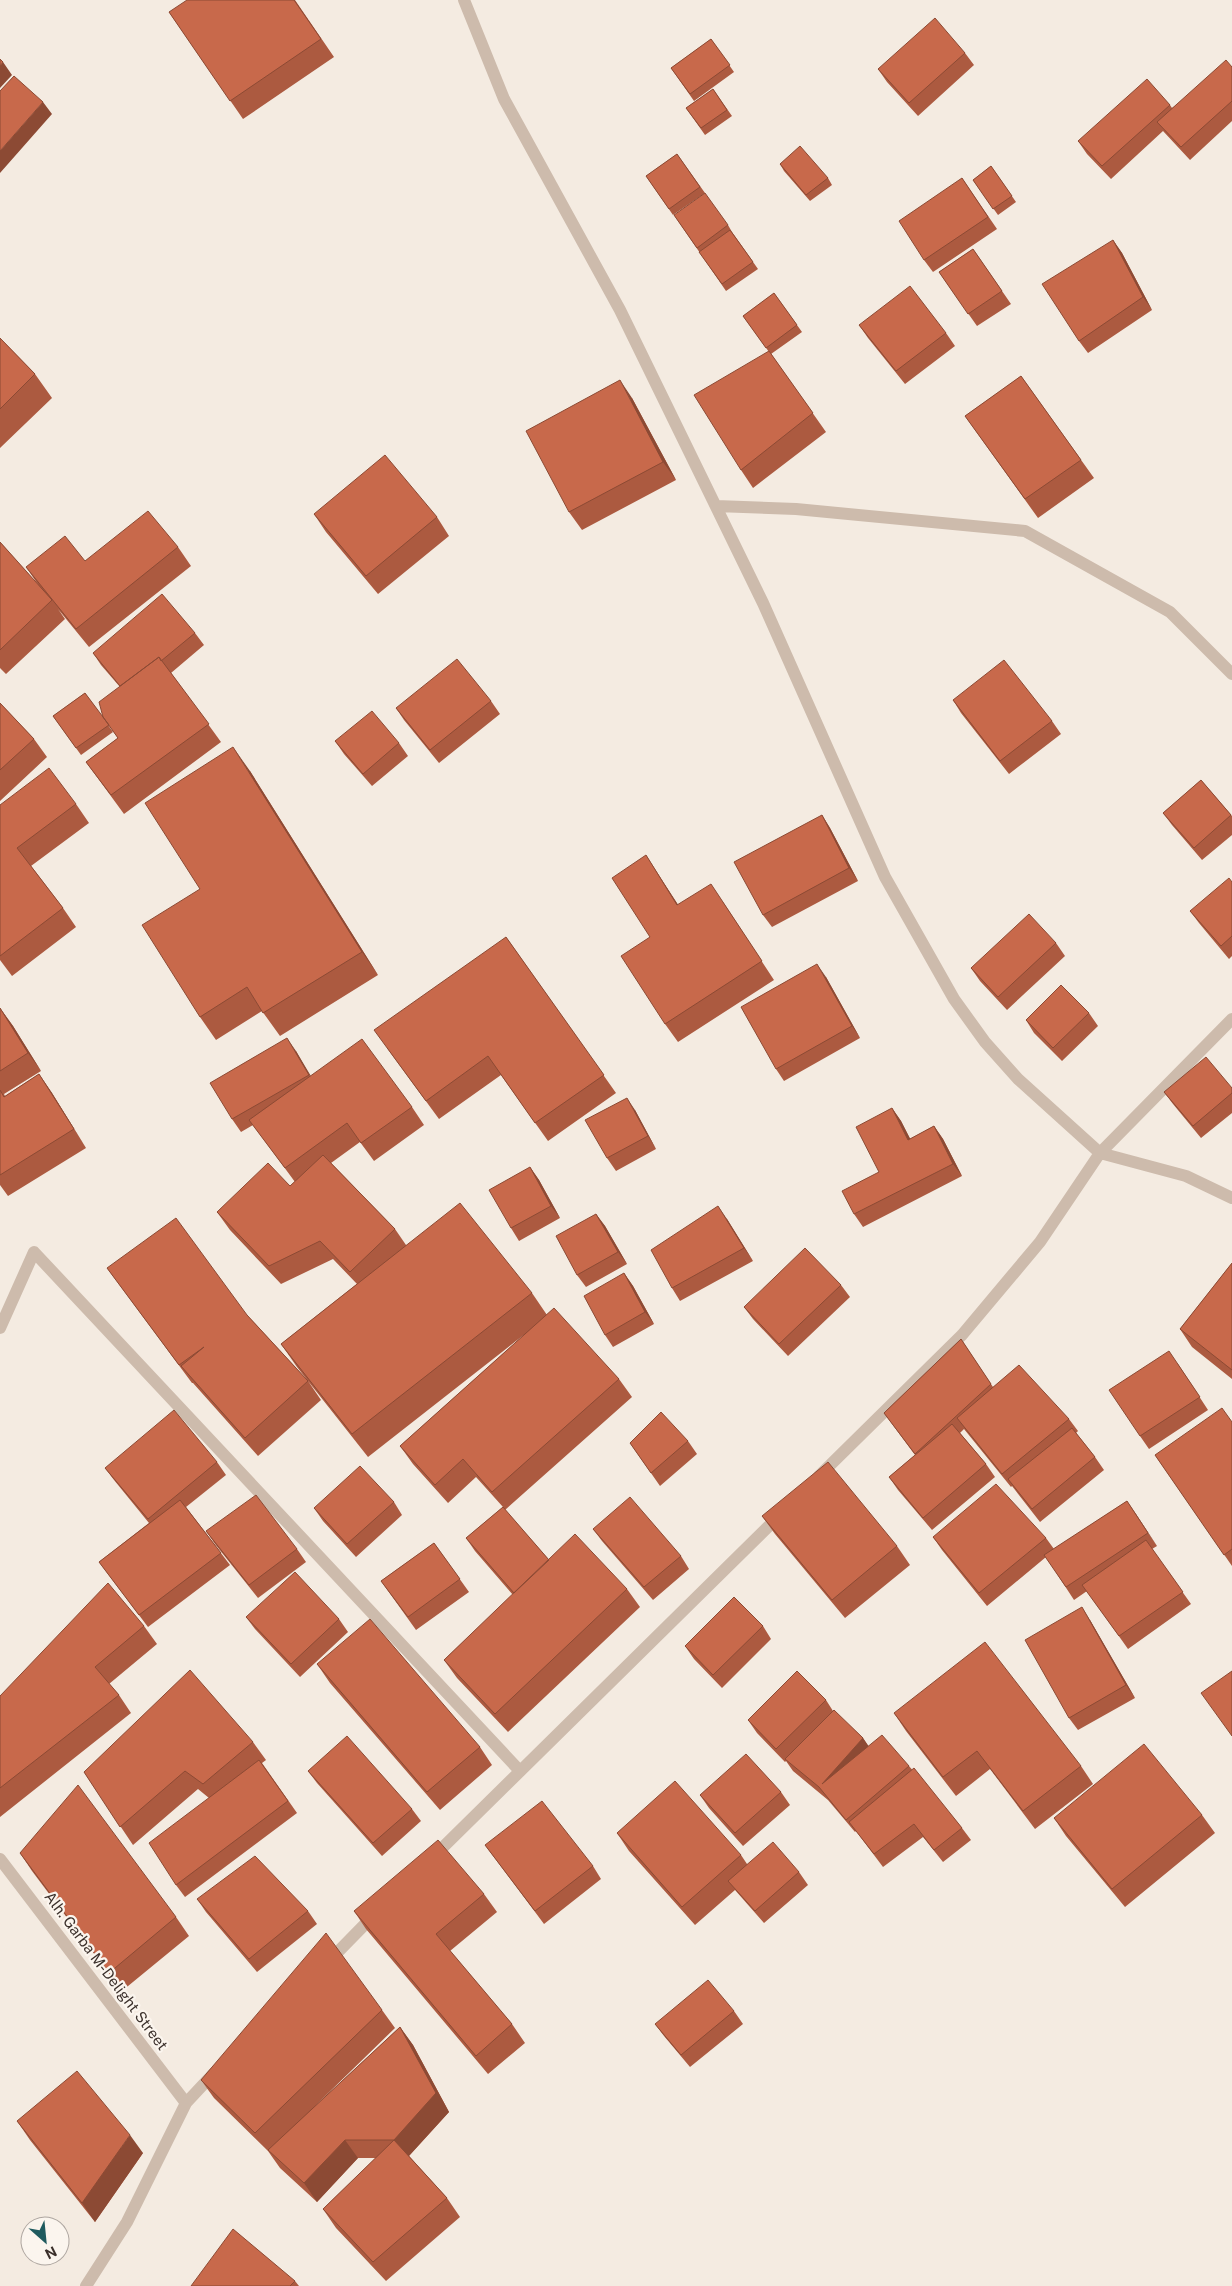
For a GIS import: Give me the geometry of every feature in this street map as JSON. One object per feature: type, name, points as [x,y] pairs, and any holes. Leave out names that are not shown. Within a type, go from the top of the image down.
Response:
[{"type":"street","points":[[464,0],[504,99],[620,310],[763,603],[885,877],[954,999],[985,1042],[1018,1079],[1100,1153],[1186,1176],[1232,1198]]},
{"type":"street","points":[[716,506],[796,509],[1025,531],[1170,612],[1232,674]]},
{"type":"street","points":[[808,1487],[962,1335],[1040,1242],[1100,1153],[1230,1023]]},
{"type":"street","points":[[0,1328],[34,1252],[520,1771]]},
{"type":"street","points":[[422,1868],[786,1508]]},
{"type":"street","name":"Alh. Garba M-Delight Street","points":[[0,1859],[186,2102]]},
{"type":"street","points":[[320,1970],[387,1902]]},
{"type":"street","points":[[86,2286],[127,2222],[186,2102],[226,2060]]},
{"type":"building","points":[[187,0],[294,0],[321,39],[230,101],[169,12]]},
{"type":"building","points":[[935,18],[965,53],[909,103],[878,69]]},
{"type":"building","points":[[711,39],[730,65],[690,94],[671,68]]},
{"type":"building","points":[[1226,60],[1232,67],[1232,101],[1181,147],[1157,122]]},
{"type":"building","points":[[14,76],[43,102],[0,151],[0,91]]},
{"type":"building","points":[[1147,79],[1170,105],[1102,166],[1078,141]]},
{"type":"building","points":[[713,89],[727,110],[701,128],[686,108]]},
{"type":"building","points":[[800,146],[828,178],[806,195],[780,164]]},
{"type":"building","points":[[677,154],[700,187],[669,209],[646,176]]},
{"type":"building","points":[[991,166],[1012,196],[993,209],[973,180]]},
{"type":"building","points":[[962,178],[988,217],[924,260],[899,221]]},
{"type":"building","points":[[705,193],[728,225],[697,248],[674,215]]},
{"type":"building","points":[[730,230],[753,262],[722,284],[699,252]]},
{"type":"building","points":[[1113,240],[1143,297],[1079,341],[1042,284]]},
{"type":"building","points":[[973,249],[1002,291],[968,314],[939,272]]},
{"type":"building","points":[[910,286],[946,333],[896,371],[859,325]]},
{"type":"building","points":[[774,293],[797,325],[766,348],[743,316]]},
{"type":"building","points":[[0,338],[35,374],[0,409]]},
{"type":"building","points":[[769,351],[813,413],[741,470],[694,395]]},
{"type":"building","points":[[1021,376],[1081,460],[1025,499],[965,416]]},
{"type":"building","points":[[620,380],[663,462],[569,512],[526,431]]},
{"type":"building","points":[[385,455],[437,517],[366,576],[314,514]]},
{"type":"building","points":[[148,511],[178,547],[76,629],[26,567],[65,536],[85,561]]},
{"type":"building","points":[[0,542],[52,600],[0,650]]},
{"type":"building","points":[[162,594],[195,633],[161,661],[159,657],[120,686],[93,653]]},
{"type":"building","points":[[159,657],[209,724],[111,795],[86,762],[118,738],[103,717],[99,702]]},
{"type":"building","points":[[457,659],[491,701],[430,750],[396,708]]},
{"type":"building","points":[[1004,660],[1052,721],[1000,761],[953,700]]},
{"type":"building","points":[[85,693],[109,725],[76,748],[53,716]]},
{"type":"building","points":[[0,703],[34,739],[0,770]]},
{"type":"building","points":[[372,711],[399,743],[363,774],[335,741]]},
{"type":"building","points":[[233,747],[362,952],[263,1013],[247,987],[200,1017],[142,925],[200,889],[145,803]]},
{"type":"building","points":[[49,768],[76,804],[17,848],[63,908],[0,956],[0,805]]},
{"type":"building","points":[[1201,780],[1231,815],[1194,848],[1163,813]]},
{"type":"building","points":[[822,815],[849,868],[763,915],[734,862]]},
{"type":"building","points":[[646,855],[677,905],[711,884],[762,961],[665,1024],[621,956],[650,937],[612,878]]},
{"type":"building","points":[[1229,878],[1232,882],[1232,936],[1221,946],[1190,911]]},
{"type":"building","points":[[1029,914],[1056,943],[998,997],[971,968]]},
{"type":"building","points":[[506,937],[604,1075],[535,1123],[488,1056],[426,1101],[374,1030]]},
{"type":"building","points":[[817,964],[852,1026],[776,1069],[741,1007]]},
{"type":"building","points":[[1061,985],[1089,1013],[1053,1048],[1026,1020]]},
{"type":"building","points":[[0,1008],[28,1053],[0,1071]]},
{"type":"building","points":[[287,1038],[309,1075],[232,1119],[210,1083]]},
{"type":"building","points":[[362,1039],[412,1107],[361,1143],[347,1123],[285,1168],[249,1120]]},
{"type":"building","points":[[1206,1057],[1232,1088],[1232,1093],[1193,1126],[1164,1092]]},
{"type":"building","points":[[39,1074],[74,1129],[0,1175],[0,1090],[4,1097]]},
{"type":"building","points":[[627,1098],[648,1136],[607,1158],[585,1120]]},
{"type":"building","points":[[892,1108],[908,1140],[934,1126],[953,1164],[854,1214],[842,1191],[879,1172],[856,1127]]},
{"type":"building","points":[[323,1155],[395,1229],[350,1272],[320,1241],[269,1266],[217,1212],[268,1163],[290,1186]]},
{"type":"building","points":[[530,1167],[551,1206],[511,1228],[489,1190]]},
{"type":"building","points":[[460,1203],[532,1293],[352,1434],[281,1344]]},
{"type":"building","points":[[718,1206],[744,1248],[672,1288],[651,1250]]},
{"type":"building","points":[[596,1214],[618,1252],[577,1275],[556,1236]]},
{"type":"building","points":[[176,1218],[247,1315],[308,1381],[245,1438],[181,1366],[204,1347],[179,1365],[107,1268]]},
{"type":"building","points":[[805,1248],[841,1285],[779,1344],[744,1307]]},
{"type":"building","points":[[1232,1263],[1232,1370],[1180,1329]]},
{"type":"building","points":[[624,1273],[645,1312],[605,1335],[584,1296]]},
{"type":"building","points":[[554,1308],[619,1379],[492,1492],[463,1459],[435,1485],[400,1446]]},
{"type":"building","points":[[961,1339],[991,1384],[915,1454],[884,1413]]},
{"type":"building","points":[[1169,1351],[1200,1397],[1140,1436],[1109,1390]]},
{"type":"building","points":[[1019,1365],[1069,1419],[1002,1474],[957,1418]]},
{"type":"building","points":[[1222,1408],[1232,1422],[1232,1549],[1224,1555],[1155,1455]]},
{"type":"building","points":[[174,1410],[217,1462],[148,1519],[105,1468]]},
{"type":"building","points":[[661,1412],[688,1441],[651,1473],[630,1443]]},
{"type":"building","points":[[952,1424],[986,1464],[923,1518],[889,1477]]},
{"type":"building","points":[[1072,1428],[1095,1457],[1032,1509],[1008,1479]]},
{"type":"building","points":[[828,1462],[897,1546],[832,1600],[762,1516]]},
{"type":"building","points":[[360,1466],[394,1502],[347,1544],[314,1508]]},
{"type":"building","points":[[996,1484],[1046,1538],[979,1593],[933,1537]]},
{"type":"building","points":[[256,1495],[297,1549],[249,1585],[206,1531]]},
{"type":"building","points":[[630,1497],[681,1556],[644,1587],[593,1529]]},
{"type":"building","points":[[180,1500],[221,1553],[139,1615],[99,1562]]},
{"type":"building","points":[[1127,1501],[1148,1533],[1066,1587],[1044,1555]]},
{"type":"building","points":[[503,1507],[549,1560],[514,1593],[466,1538]]},
{"type":"building","points":[[575,1534],[627,1589],[495,1714],[444,1660]]},
{"type":"building","points":[[1146,1540],[1183,1592],[1119,1636],[1082,1585]]},
{"type":"building","points":[[434,1543],[460,1579],[408,1617],[381,1581]]},
{"type":"building","points":[[295,1572],[339,1619],[291,1664],[246,1617]]},
{"type":"building","points":[[108,1583],[144,1626],[95,1667],[119,1695],[0,1788],[0,1696]]},
{"type":"building","points":[[734,1597],[763,1626],[713,1675],[685,1646]]},
{"type":"building","points":[[1082,1607],[1126,1685],[1069,1718],[1025,1640]]},
{"type":"building","points":[[370,1619],[480,1747],[427,1792],[317,1664]]},
{"type":"building","points":[[985,1642],[1081,1766],[1023,1811],[977,1751],[943,1777],[894,1713]]},
{"type":"building","points":[[190,1670],[253,1742],[203,1784],[185,1771],[120,1827],[84,1772]]},
{"type":"building","points":[[797,1671],[826,1700],[776,1749],[748,1720]]},
{"type":"building","points":[[1232,1671],[1232,1736],[1201,1693]]},
{"type":"building","points":[[834,1710],[863,1738],[822,1784],[882,1735],[909,1766],[846,1820],[819,1787],[785,1759]]},
{"type":"building","points":[[347,1736],[412,1809],[373,1843],[308,1771]]},
{"type":"building","points":[[1144,1744],[1202,1815],[1112,1889],[1054,1818]]},
{"type":"building","points":[[746,1754],[781,1792],[735,1833],[700,1795]]},
{"type":"building","points":[[259,1760],[288,1801],[176,1885],[149,1843]]},
{"type":"building","points":[[914,1768],[962,1828],[934,1850],[914,1824],[874,1854],[849,1822]]},
{"type":"building","points":[[675,1781],[741,1855],[682,1907],[617,1833]]},
{"type":"building","points":[[78,1785],[176,1917],[109,1973],[20,1853]]},
{"type":"building","points":[[542,1801],[593,1866],[535,1911],[485,1845]]},
{"type":"building","points":[[438,1840],[484,1894],[436,1934],[512,2024],[476,2056],[354,1911]]},
{"type":"building","points":[[773,1842],[799,1872],[755,1911],[728,1881]]},
{"type":"building","points":[[255,1856],[308,1911],[249,1959],[197,1899]]},
{"type":"building","points":[[326,1933],[382,2010],[255,2133],[201,2080]]},
{"type":"building","points":[[708,1980],[734,2011],[681,2055],[655,2024]]},
{"type":"building","points":[[400,2027],[436,2093],[394,2140],[345,2140],[304,2183],[268,2150]]},
{"type":"building","points":[[77,2071],[130,2135],[82,2203],[17,2121]]},
{"type":"building","points":[[394,2140],[447,2198],[373,2262],[323,2209]]},
{"type":"building","points":[[233,2229],[295,2281],[290,2286],[191,2286]]}]
